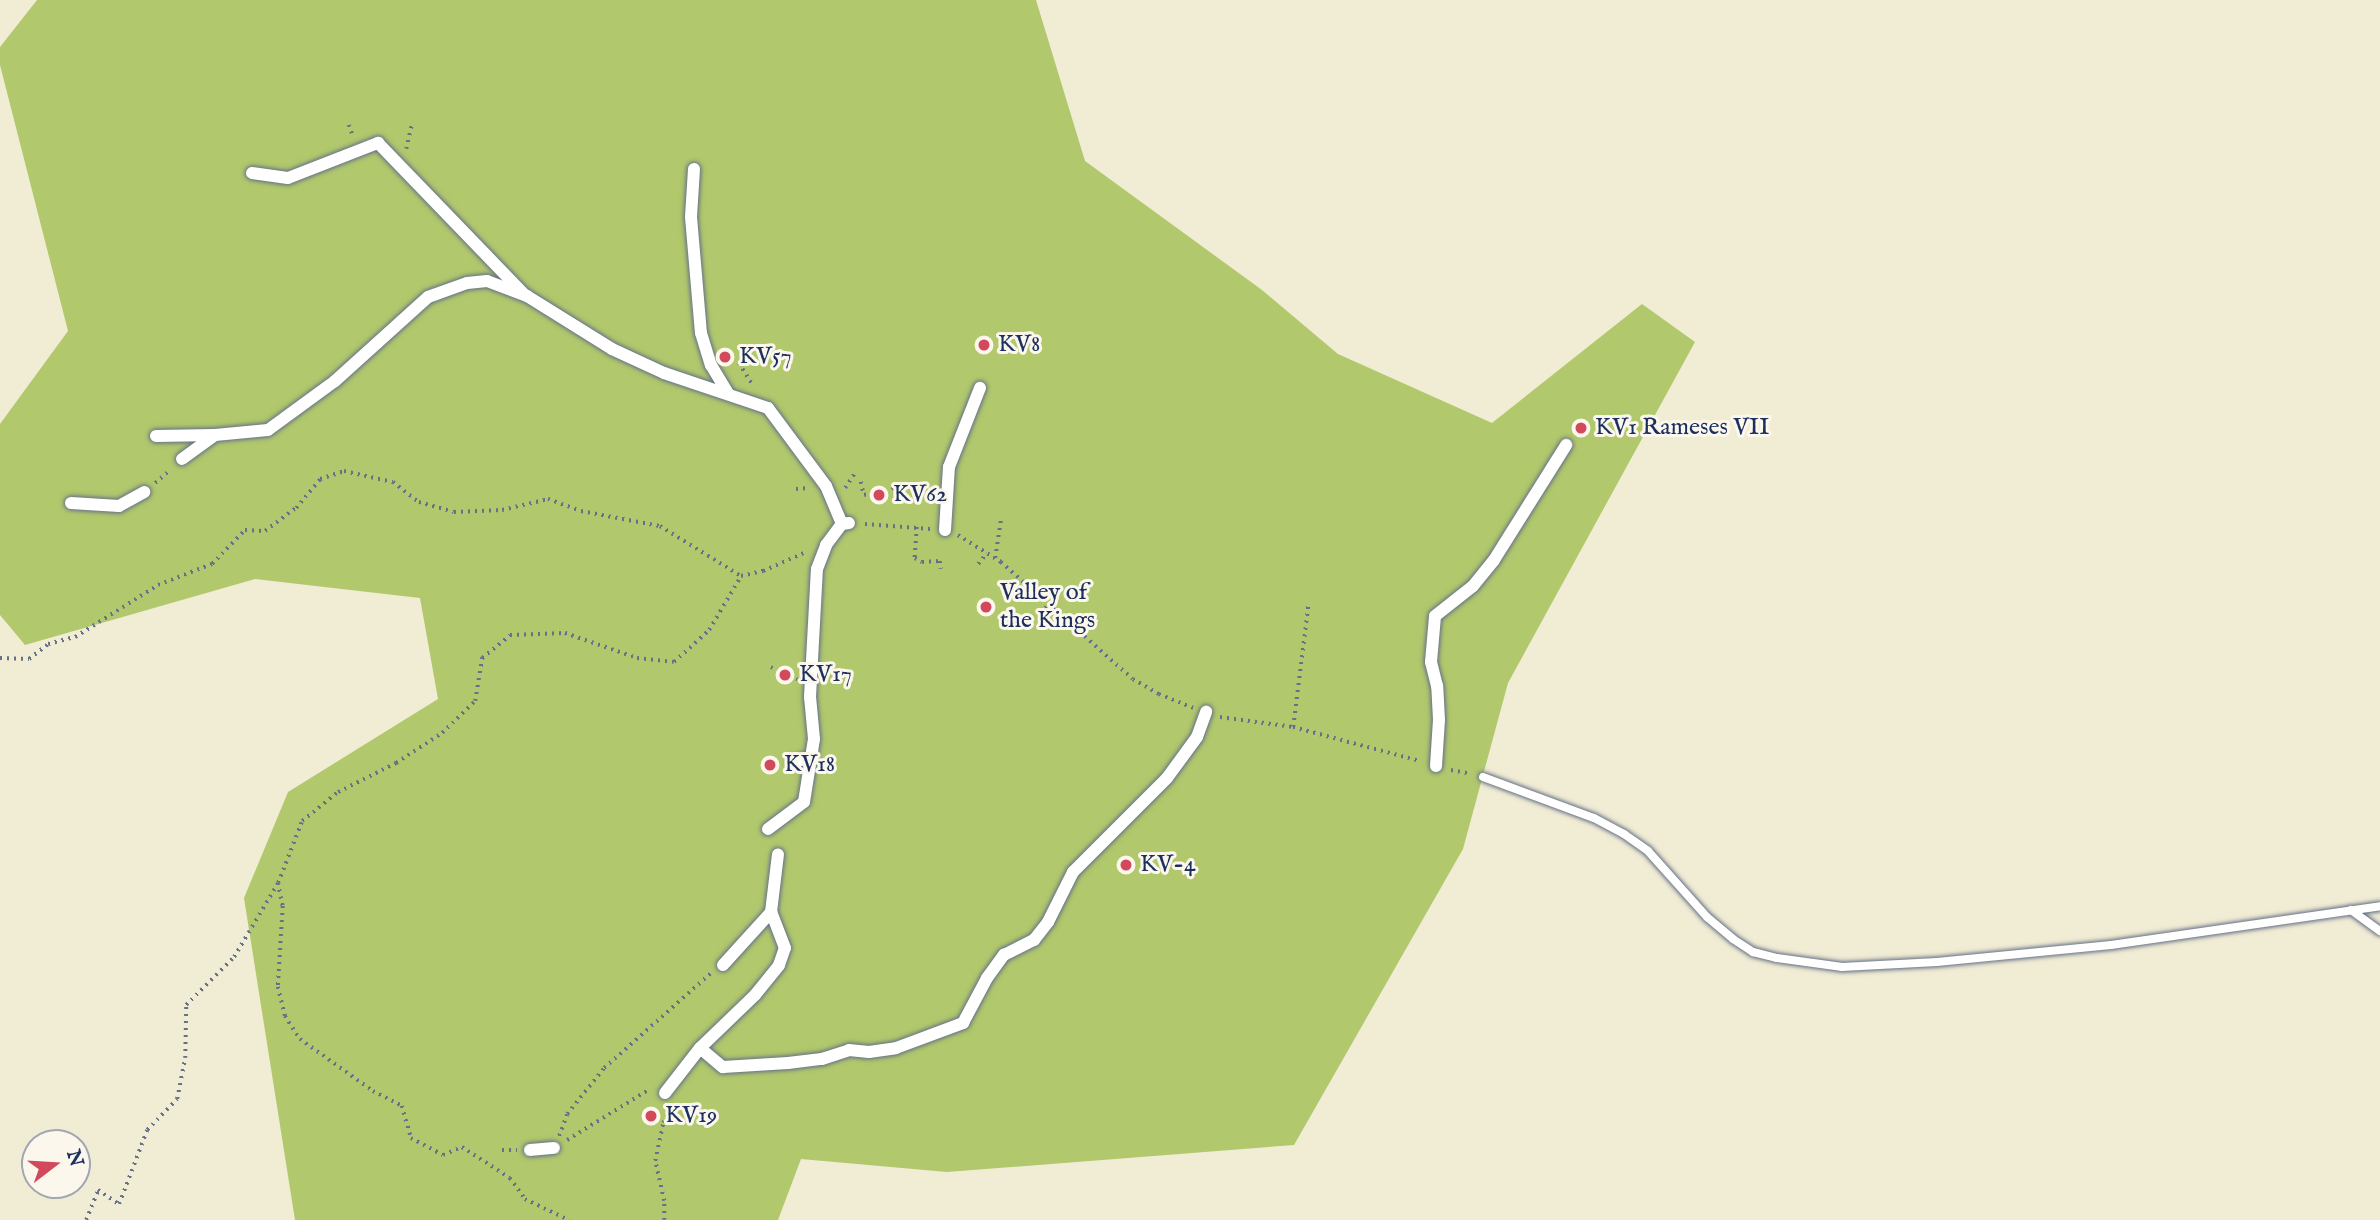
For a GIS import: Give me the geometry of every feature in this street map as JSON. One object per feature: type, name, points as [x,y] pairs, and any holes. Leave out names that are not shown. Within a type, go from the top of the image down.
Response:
[{"type":"street","points":[[252,173],[288,178],[378,143],[527,296]]},
{"type":"street","points":[[694,169],[691,217],[700,325],[711,365],[728,393]]},
{"type":"street","points":[[156,436],[215,435],[268,430],[335,381],[428,297],[448,288],[487,281],[527,296],[612,349],[664,373],[768,408],[826,485],[845,524],[826,545],[817,569],[806,673],[814,738],[804,802],[768,829]]},
{"type":"street","points":[[945,530],[949,467],[980,388]]},
{"type":"street","points":[[182,459],[215,435]]},
{"type":"street","points":[[1436,766],[1439,720],[1432,662],[1435,616],[1473,586],[1494,560],[1566,445]]},
{"type":"street","points":[[71,503],[119,506],[144,492]]},
{"type":"street","points":[[700,1048],[723,1067],[788,1063],[822,1059],[849,1050],[869,1052],[896,1048],[963,1023],[987,978],[1004,955],[1034,940],[1048,922],[1073,872],[1167,778],[1197,737],[1206,712]]},
{"type":"street","points":[[794,762],[811,757]]},
{"type":"street","points":[[670,1088],[700,1048],[754,995],[779,965],[785,948],[771,912],[778,854]]},
{"type":"street","points":[[723,965],[771,912]]},
{"type":"street","points":[[530,1150],[554,1147]]},
{"type":"lane","points":[[1483,777],[1594,818],[1624,834],[1648,851],[1707,917],[1733,939],[1754,952],[1777,958],[1842,967],[1937,962],[2110,945],[2380,906]]},
{"type":"lane","points":[[2351,910],[2380,931]]},
{"type":"path","points":[[402,166],[412,124]]},
{"type":"path","points":[[144,492],[182,459]]},
{"type":"path","points":[[0,658],[29,659],[48,644],[75,637],[158,585],[212,564],[245,530],[265,531],[296,508],[320,479],[344,471],[393,482],[419,502],[454,512],[502,510],[548,499],[581,511],[660,526],[741,576],[763,571],[826,545]]},
{"type":"path","points":[[861,482],[864,495],[899,487]]},
{"type":"path","points":[[995,558],[1001,518]]},
{"type":"path","points":[[845,524],[945,530],[963,537],[995,558],[1133,679],[1159,694],[1206,712],[1293,727],[1483,777]]},
{"type":"path","points":[[917,527],[915,558],[922,562],[940,561],[942,569]]},
{"type":"path","points":[[978,564],[987,553]]},
{"type":"path","points":[[86,1220],[98,1190],[119,1204],[147,1130],[177,1099],[185,1058],[186,1005],[234,957],[278,883],[302,821],[338,792],[396,763],[442,733],[475,701],[482,658],[510,635],[565,633],[637,658],[674,662],[709,630],[741,576]]},
{"type":"path","points":[[1040,613],[1049,604]]},
{"type":"path","points":[[1293,727],[1308,606]]},
{"type":"path","points":[[771,667],[799,680],[806,673]]},
{"type":"path","points":[[278,883],[283,906],[278,988],[285,1016],[300,1038],[373,1091],[402,1106],[411,1138],[443,1155],[462,1147],[510,1178],[525,1199],[569,1220]]},
{"type":"path","points":[[554,1147],[567,1114],[604,1068],[709,973],[723,965]]},
{"type":"path","points":[[554,1147],[670,1088]]},
{"type":"path","points":[[663,1123],[655,1161],[664,1201],[664,1220]]},
{"type":"green space","name":"Valley of the Kings","points":[[37,0],[1036,0],[1085,161],[1262,290],[1338,354],[1492,423],[1642,304],[1695,342],[1508,683],[1463,849],[1294,1145],[947,1172],[801,1159],[778,1220],[295,1220],[244,898],[288,792],[438,699],[420,598],[255,579],[25,645],[0,615],[0,424],[68,331],[0,65],[0,47]]},
{"type":"place","name":"KV8","points":[[984,345]]},
{"type":"place","name":"KV57","points":[[725,357]]},
{"type":"place","name":"KV1 Rameses VII","points":[[1581,428]]},
{"type":"place","name":"KV62","points":[[879,495]]},
{"type":"place","name":"Valley of the Kings","points":[[986,607]]},
{"type":"place","name":"KV17","points":[[785,675]]},
{"type":"place","name":"KV18","points":[[770,765]]},
{"type":"place","name":"KV-4","points":[[1126,865]]},
{"type":"place","name":"KV19","points":[[651,1116]]}]
